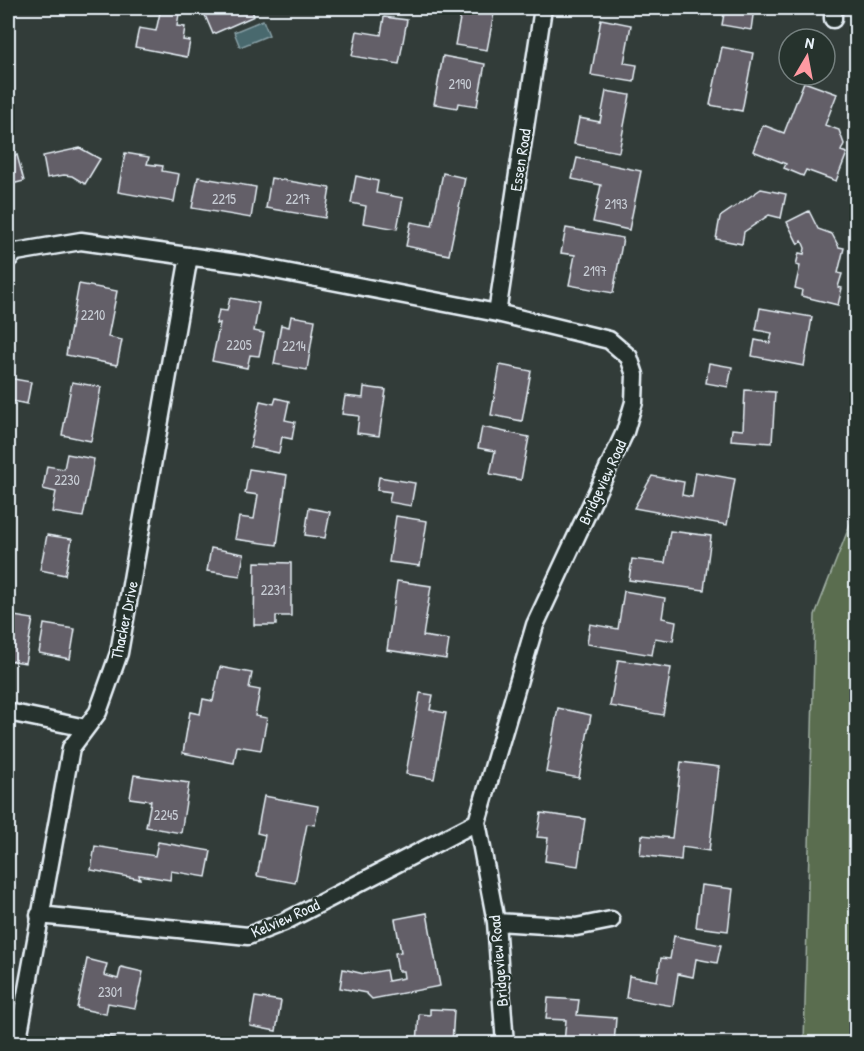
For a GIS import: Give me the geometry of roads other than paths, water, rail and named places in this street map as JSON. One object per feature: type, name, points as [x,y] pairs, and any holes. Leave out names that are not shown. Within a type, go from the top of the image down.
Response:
[{"type":"street","name":"Essen Road","points":[[497,312],[543,8]]},
{"type":"street","name":"Bridgeview Road","points":[[8,259],[16,252],[81,242],[244,264],[497,312],[609,340],[629,357],[635,375],[635,384],[634,402],[625,432],[535,625],[477,822],[496,922],[506,1044]]},
{"type":"street","name":"Thacker Drive","points":[[17,1044],[71,748],[98,712],[119,653],[189,256]]},
{"type":"street","points":[[8,712],[86,728]]},
{"type":"street","name":"Kelview Road","points":[[39,915],[248,936],[284,922],[477,822]]},
{"type":"street","points":[[496,922],[576,927],[611,920]]},
{"type":"water","points":[[263,20],[269,35],[240,47],[234,32]]}]
